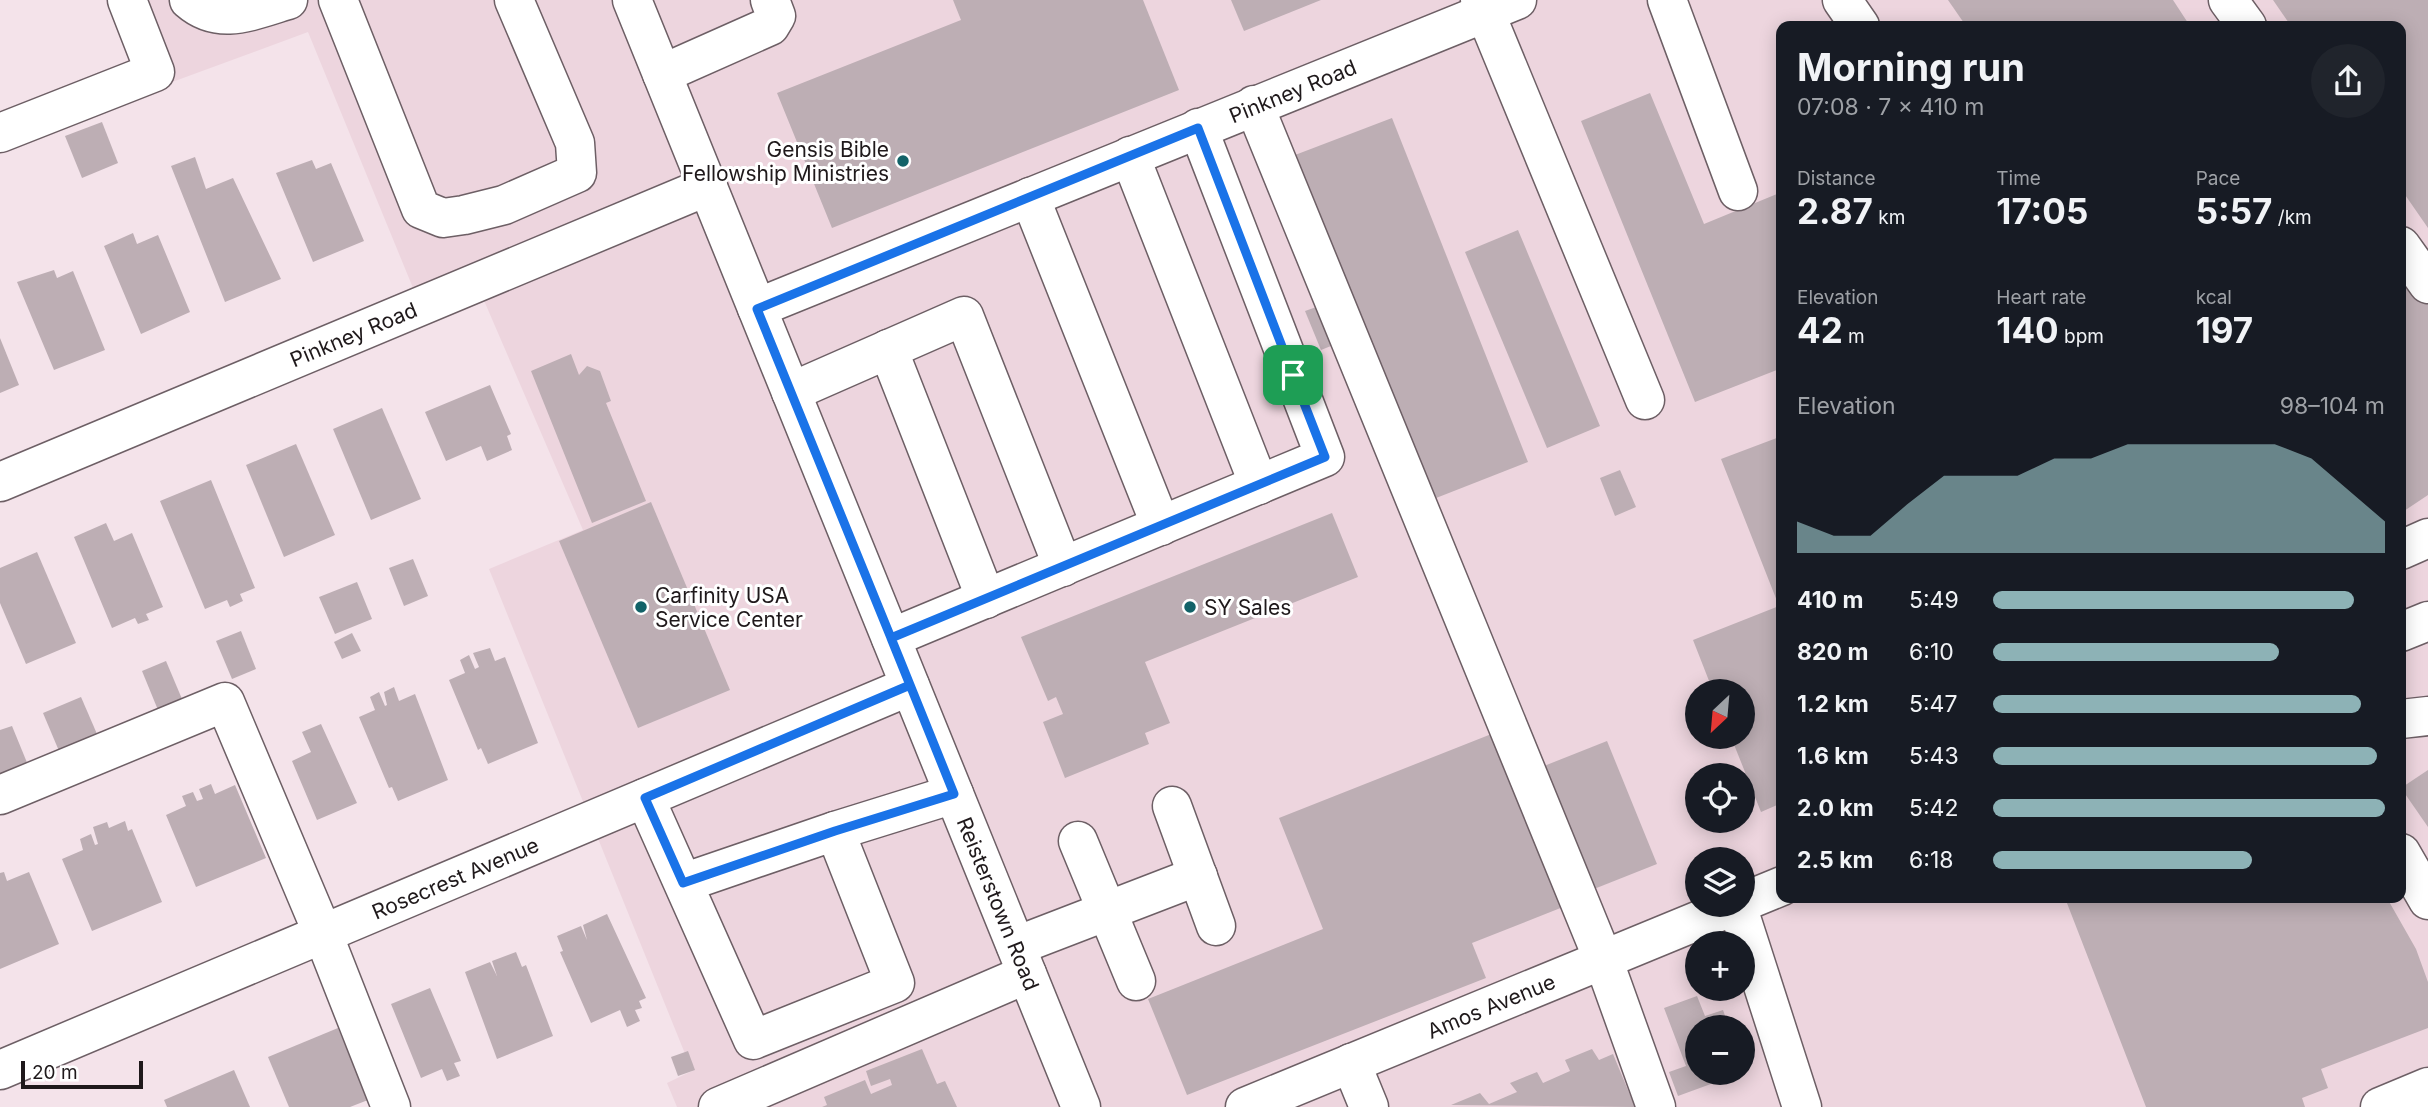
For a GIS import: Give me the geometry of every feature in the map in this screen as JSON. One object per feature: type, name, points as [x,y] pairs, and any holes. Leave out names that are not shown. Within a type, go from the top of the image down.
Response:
[{"type":"street","points":[[0,133],[155,72],[127,0]]},
{"type":"street","points":[[189,0],[204,13],[232,15],[288,0]]},
{"type":"street","points":[[338,0],[421,209],[443,218],[504,205],[577,173],[575,143],[514,0]]},
{"type":"street","name":"Reisterstown Road","points":[[632,0],[1081,1107]]},
{"type":"street","points":[[662,74],[771,26],[776,16],[770,0]]},
{"type":"street","points":[[1667,0],[1738,191]]},
{"type":"street","points":[[1842,0],[1857,21]]},
{"type":"street","points":[[2228,0],[2243,21]]},
{"type":"street","points":[[1493,4],[1645,400]]},
{"type":"street","name":"Pinkney Road","points":[[757,309],[1493,4]]},
{"type":"street","points":[[1254,105],[1604,959],[1657,1107]]},
{"type":"street","points":[[891,638],[1325,457],[1198,128]]},
{"type":"street","points":[[1130,156],[1259,485]]},
{"type":"street","name":"Pinkney Road","points":[[0,482],[708,186]]},
{"type":"street","points":[[1030,197],[1161,526]]},
{"type":"street","points":[[2406,253],[2428,284]]},
{"type":"street","points":[[791,392],[964,316],[1063,567]]},
{"type":"street","points":[[888,349],[986,599]]},
{"type":"street","points":[[2406,548],[2428,538]]},
{"type":"street","points":[[2406,630],[2428,621]]},
{"type":"street","name":"Rosecrest Avenue","points":[[0,1070],[910,685]]},
{"type":"street","points":[[0,795],[225,702],[323,934],[391,1107]]},
{"type":"street","points":[[2406,718],[2428,716]]},
{"type":"street","points":[[683,883],[954,794]]},
{"type":"street","points":[[645,798],[753,1040],[895,984],[835,831]]},
{"type":"street","points":[[1172,806],[1216,926]]},
{"type":"street","points":[[1078,842],[1136,981]]},
{"type":"street","points":[[2406,862],[2428,900]]},
{"type":"street","points":[[718,1107],[1021,960],[1107,911],[1198,876]]},
{"type":"street","points":[[1755,897],[1776,888]]},
{"type":"street","name":"Amos Avenue","points":[[1245,1107],[1707,917]]},
{"type":"street","points":[[1740,917],[1802,1107]]},
{"type":"street","points":[[1351,1063],[1369,1107]]},
{"type":"street","points":[[2387,1106],[2428,1087]]},
{"type":"shaded area","points":[[130,0],[2428,0],[2428,1088],[2381,1107],[677,1107],[667,1083],[692,1071],[489,569],[583,530],[476,282],[420,305],[308,32],[164,85]]},
{"type":"building","name":"Gensis Bible Fellowship Ministries","points":[[953,0],[1143,0],[1179,90],[832,228],[777,93],[961,20]]},
{"type":"building","points":[[1231,0],[1321,0],[1244,31]]},
{"type":"building","points":[[1948,0],[2173,0],[2187,21],[1963,21]]},
{"type":"building","points":[[2273,0],[2428,0],[2428,228],[2406,196],[2406,21],[2288,21]]},
{"type":"building","points":[[1650,93],[1704,224],[1776,194],[1776,370],[1695,402],[1581,121]]},
{"type":"building","points":[[1392,118],[1528,462],[1431,500],[1295,155]]},
{"type":"building","points":[[102,122],[118,163],[82,178],[65,136]]},
{"type":"building","points":[[195,157],[206,189],[233,178],[281,279],[225,302],[171,166]]},
{"type":"building","points":[[312,160],[316,169],[331,163],[364,241],[313,262],[276,173]]},
{"type":"building","points":[[1518,230],[1600,426],[1547,448],[1465,252]]},
{"type":"building","points":[[133,233],[137,244],[158,235],[190,312],[141,334],[104,246]]},
{"type":"building","points":[[54,270],[57,278],[73,271],[105,350],[54,370],[17,282]]},
{"type":"building","points":[[2406,271],[2428,304],[2428,495],[2406,510]]},
{"type":"building","points":[[1325,304],[1341,342],[1321,350],[1305,311]]},
{"type":"building","points":[[0,338],[19,385],[0,393]]},
{"type":"building","points":[[571,354],[579,375],[587,366],[600,371],[611,401],[606,403],[646,501],[592,523],[531,371]]},
{"type":"building","points":[[490,385],[511,434],[507,436],[512,450],[487,461],[481,446],[446,461],[425,412]]},
{"type":"building","points":[[382,408],[421,499],[371,520],[333,429]]},
{"type":"building","points":[[1776,438],[1776,598],[1721,459]]},
{"type":"building","points":[[296,444],[335,535],[284,557],[246,465]]},
{"type":"building","points":[[1620,470],[1636,507],[1615,516],[1600,478]]},
{"type":"building","points":[[211,480],[255,588],[240,594],[243,601],[230,607],[227,600],[205,609],[160,501]]},
{"type":"building","name":"Carfinity USA Service Center","points":[[651,502],[730,690],[638,728],[559,541]]},
{"type":"building","name":"SY Sales","points":[[1332,513],[1358,577],[1145,662],[1170,723],[1145,733],[1149,744],[1065,778],[1043,722],[1063,714],[1056,697],[1048,701],[1021,637]]},
{"type":"building","points":[[106,523],[114,541],[132,533],[163,607],[146,614],[149,620],[138,624],[135,618],[112,628],[74,537]]},
{"type":"building","points":[[37,552],[76,643],[26,664],[0,603],[0,568]]},
{"type":"building","points":[[413,559],[428,596],[404,606],[389,568]]},
{"type":"building","points":[[357,582],[372,619],[335,634],[319,597]]},
{"type":"building","points":[[1776,607],[1776,806],[1761,812],[1755,797],[1755,763],[1741,763],[1736,749],[1755,749],[1755,679],[1708,679],[1693,640]]},
{"type":"building","points":[[241,631],[256,669],[232,679],[216,641]]},
{"type":"building","points":[[352,633],[361,651],[342,659],[334,642]]},
{"type":"building","points":[[490,648],[495,661],[505,657],[538,743],[488,764],[481,748],[478,750],[449,680],[465,673],[460,660],[469,655],[475,669],[479,667],[473,653]]},
{"type":"building","points":[[166,661],[182,699],[158,710],[142,671]]},
{"type":"building","points":[[394,687],[399,701],[415,694],[448,780],[398,801],[392,787],[389,788],[359,717],[375,710],[370,697],[379,692],[385,706],[387,705],[384,692]]},
{"type":"building","points":[[81,697],[97,734],[59,751],[43,713]]},
{"type":"building","points":[[321,724],[357,803],[317,820],[292,761],[311,752],[302,732]]},
{"type":"building","points":[[12,726],[28,765],[0,776],[0,730]]},
{"type":"building","points":[[1494,733],[1563,907],[1472,943],[1486,978],[1187,1095],[1148,999],[1323,929],[1279,818]]},
{"type":"building","points":[[1607,741],[1657,864],[1594,889],[1544,766]]},
{"type":"building","points":[[2428,770],[2428,827],[2406,795],[2406,785]]},
{"type":"building","points":[[211,784],[215,794],[235,785],[266,858],[196,887],[166,815],[186,806],[182,796],[193,792],[197,801],[203,799],[199,789]]},
{"type":"building","points":[[125,821],[128,831],[132,829],[162,902],[92,931],[62,859],[83,850],[80,839],[91,834],[95,845],[98,844],[93,827],[107,822],[109,828]]},
{"type":"building","points":[[4,872],[7,881],[29,872],[59,944],[0,969],[0,873]]},
{"type":"building","points":[[2067,903],[2390,903],[2416,949],[2428,982],[2428,1028],[2321,1069],[2328,1088],[2302,1098],[2305,1107],[2146,1107]]},
{"type":"building","points":[[607,914],[646,998],[639,1001],[642,1008],[635,1010],[640,1021],[627,1027],[620,1010],[591,1023],[560,952],[563,951],[557,936],[581,926],[587,940],[583,925]]},
{"type":"building","points":[[516,952],[522,967],[526,965],[553,1036],[497,1059],[465,972],[490,962],[497,976],[492,961]]},
{"type":"building","points":[[430,988],[461,1061],[454,1063],[460,1076],[447,1081],[442,1069],[421,1078],[391,1004]]},
{"type":"building","points":[[1685,1000],[1699,1001],[1705,1015],[1685,1015],[1685,1063],[1664,1008]]},
{"type":"building","points":[[1723,1010],[1725,1015],[1708,1015]]},
{"type":"building","points":[[338,1028],[368,1100],[350,1107],[289,1107],[268,1057]]},
{"type":"building","points":[[922,1049],[937,1084],[945,1081],[957,1107],[822,1107],[827,1105],[824,1097],[865,1080],[871,1094],[892,1085],[890,1079],[871,1086],[866,1071]]},
{"type":"building","points":[[1592,1049],[1599,1060],[1613,1054],[1635,1107],[1451,1105],[1480,1093],[1489,1104],[1517,1092],[1510,1083],[1537,1072],[1543,1083],[1570,1071],[1565,1060]]},
{"type":"building","points":[[688,1051],[695,1070],[678,1076],[671,1057]]},
{"type":"building","points":[[1685,1066],[1685,1085],[1708,1085],[1678,1096],[1669,1072]]},
{"type":"building","points":[[234,1070],[250,1107],[167,1107],[164,1100]]},
{"type":"place","name":"Gensis Bible Fellowship Ministries","points":[[903,161]]},
{"type":"place","name":"Carfinity USA Service Center","points":[[641,607]]},
{"type":"place","name":"SY Sales","points":[[1190,607]]},
{"type":"route","points":[[1293,375],[1198,128],[757,309],[891,638],[910,685],[954,794],[683,883],[645,798],[910,685],[891,638],[1325,457],[1293,375]]}]
